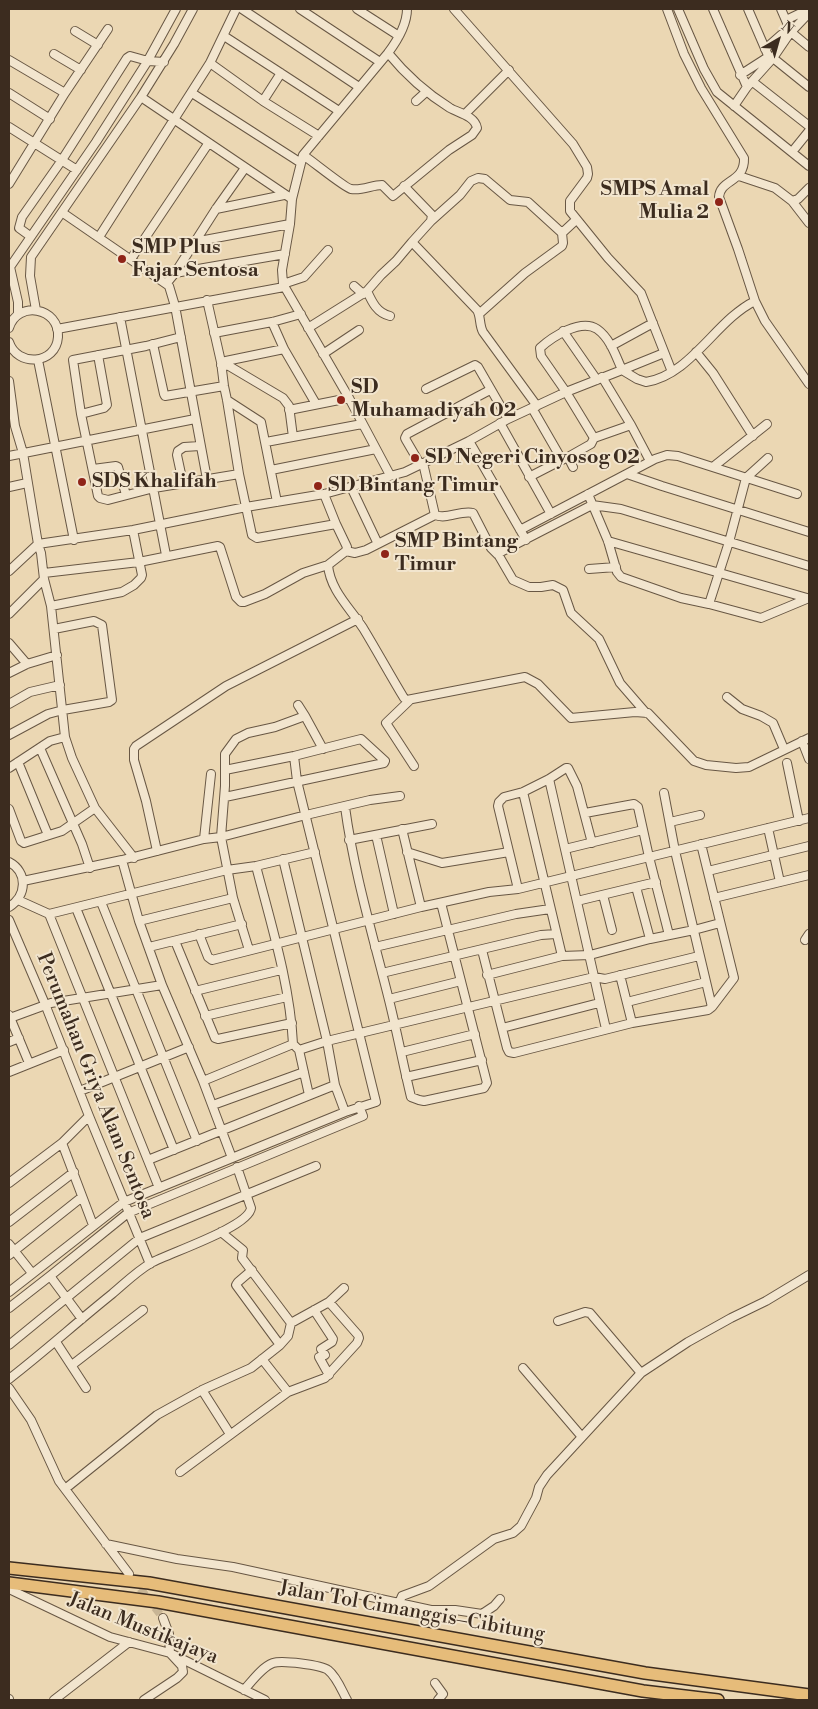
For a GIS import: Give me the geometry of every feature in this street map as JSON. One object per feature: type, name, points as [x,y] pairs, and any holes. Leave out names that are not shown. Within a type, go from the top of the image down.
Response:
[{"type":"highway","name":"Jalan Tol Cimanggis–Cibitung","points":[[9,1568],[150,1584],[645,1673],[809,1696]]},
{"type":"highway","name":"Jalan Tol Cimanggis–Cibitung","points":[[9,1583],[158,1602],[643,1691],[718,1700]]},
{"type":"street","points":[[18,314],[18,302],[9,267],[77,170],[148,61],[176,9]]},
{"type":"street","points":[[36,310],[30,276],[31,257],[63,213],[164,62],[193,9]]},
{"type":"street","points":[[99,237],[192,93],[210,63],[236,9]]},
{"type":"street","points":[[242,9],[359,88]]},
{"type":"street","points":[[300,9],[380,62]]},
{"type":"street","points":[[357,9],[399,36]]},
{"type":"street","points":[[390,475],[284,286],[282,270],[290,224],[292,199],[302,159],[338,112],[388,53],[399,36],[407,15],[407,9]]},
{"type":"street","points":[[454,9],[573,144],[587,167],[586,178],[569,204],[570,211],[608,258],[637,289],[653,323],[672,372]]},
{"type":"street","points":[[667,9],[684,54],[701,88],[744,158],[739,176],[720,191],[719,197],[755,301],[769,329],[809,384]]},
{"type":"street","points":[[678,9],[712,84],[721,96],[809,166]]},
{"type":"street","points":[[713,9],[740,75],[750,85],[809,126]]},
{"type":"street","points":[[748,9],[769,56],[809,86]]},
{"type":"street","points":[[781,9],[790,32],[809,47]]},
{"type":"street","points":[[740,75],[769,56],[809,11]]},
{"type":"street","points":[[786,20],[809,11]]},
{"type":"street","points":[[9,184],[65,93],[108,29]]},
{"type":"street","points":[[75,32],[98,45]]},
{"type":"street","points":[[734,106],[782,35],[790,32]]},
{"type":"street","points":[[224,36],[338,112]]},
{"type":"street","points":[[192,93],[332,176],[342,186],[350,189],[382,185],[393,196],[449,150],[474,134],[476,124],[465,114],[455,111],[426,92],[388,53]]},
{"type":"street","points":[[54,54],[81,70]]},
{"type":"street","points":[[30,236],[19,228],[19,223],[127,58],[133,56],[148,61],[164,62]]},
{"type":"street","points":[[9,60],[65,93]]},
{"type":"street","points":[[210,63],[263,101],[319,136]]},
{"type":"street","points":[[465,114],[509,70]]},
{"type":"street","points":[[263,101],[281,73]]},
{"type":"street","points":[[416,101],[426,92]]},
{"type":"street","points":[[9,93],[50,119]]},
{"type":"street","points":[[141,97],[292,199]]},
{"type":"street","points":[[9,128],[77,170]]},
{"type":"street","points":[[792,152],[809,131]]},
{"type":"street","points":[[131,260],[208,144]]},
{"type":"street","points":[[166,284],[176,273],[194,242],[244,168]]},
{"type":"street","points":[[739,176],[777,189],[792,201],[809,223]]},
{"type":"street","points":[[308,328],[365,292],[396,261],[431,221],[460,195],[471,181],[478,178],[485,179],[510,200],[528,202],[562,232],[563,243],[562,246],[525,274],[479,314]]},
{"type":"street","points":[[404,186],[430,211],[433,218],[431,221]]},
{"type":"street","points":[[792,201],[798,199],[809,188]]},
{"type":"street","points":[[216,209],[284,195]]},
{"type":"street","points":[[63,213],[166,284],[169,288],[175,306],[192,392],[206,479]]},
{"type":"street","points":[[562,232],[576,220]]},
{"type":"street","points":[[194,242],[290,224]]},
{"type":"street","points":[[412,242],[479,314],[479,324],[483,332],[534,407],[565,458],[573,467]]},
{"type":"street","points":[[57,328],[284,286],[304,277],[328,250]]},
{"type":"street","points":[[176,273],[285,254]]},
{"type":"street","points":[[354,286],[365,292],[379,310],[390,316]]},
{"type":"street","points":[[207,300],[228,400],[239,474],[251,533],[257,538],[336,524]]},
{"type":"street","points":[[594,438],[541,356],[539,351],[543,345],[563,331],[573,328],[592,327],[598,330],[611,346],[622,370],[646,382],[672,372],[738,313],[755,301]]},
{"type":"street","points":[[9,328],[18,314],[27,310],[36,310],[49,316],[57,328],[58,335],[54,348],[44,358],[38,360],[31,360],[18,355],[9,342]]},
{"type":"street","points":[[214,333],[272,322],[301,314]]},
{"type":"street","points":[[120,317],[166,555]]},
{"type":"street","points":[[272,322],[284,348],[316,404]]},
{"type":"street","points":[[611,346],[653,323]]},
{"type":"street","points":[[323,354],[359,330]]},
{"type":"street","points":[[563,331],[630,425],[650,461]]},
{"type":"street","points":[[181,337],[74,359],[81,414],[97,492],[100,498],[108,500],[154,488],[239,474]]},
{"type":"street","points":[[153,344],[164,394],[168,396],[224,386]]},
{"type":"street","points":[[221,363],[284,348]]},
{"type":"street","points":[[696,352],[713,373],[753,436]]},
{"type":"street","points":[[9,571],[38,544],[132,530],[246,507],[324,494],[405,472],[469,441],[508,419],[566,392],[664,353]]},
{"type":"street","points":[[81,414],[104,408],[107,405],[98,355]]},
{"type":"street","points":[[38,360],[74,540]]},
{"type":"street","points":[[221,363],[230,366],[284,398],[288,403],[293,437]]},
{"type":"street","points":[[426,389],[475,365],[478,367],[508,419]]},
{"type":"street","points":[[9,381],[12,426],[23,453],[38,544],[51,606],[65,737],[72,758],[95,808],[134,858]]},
{"type":"street","points":[[435,515],[421,463],[404,438],[407,434],[490,390]]},
{"type":"street","points":[[289,410],[348,398]]},
{"type":"street","points":[[228,400],[261,422],[277,502]]},
{"type":"street","points":[[9,456],[195,419]]},
{"type":"street","points":[[500,423],[551,514]]},
{"type":"street","points":[[266,442],[362,424]]},
{"type":"street","points":[[713,467],[767,424]]},
{"type":"street","points":[[529,477],[591,444],[594,438],[630,425]]},
{"type":"street","points":[[469,441],[526,540]]},
{"type":"street","points":[[182,483],[178,451],[184,447],[200,446]]},
{"type":"street","points":[[271,470],[376,449]]},
{"type":"street","points":[[520,530],[661,456],[671,455],[798,494]]},
{"type":"street","points":[[709,604],[720,573],[746,478],[768,458]]},
{"type":"street","points":[[93,470],[116,466],[120,470],[126,495]]},
{"type":"street","points":[[627,474],[809,532]]},
{"type":"street","points":[[9,487],[27,483]]},
{"type":"street","points":[[352,487],[378,544]]},
{"type":"street","points":[[324,494],[346,544],[346,551]]},
{"type":"street","points":[[588,494],[621,577],[681,598],[761,618],[809,598]]},
{"type":"street","points":[[497,554],[592,505],[612,507],[809,566]]},
{"type":"street","points":[[9,614],[44,576],[139,562],[166,555],[219,546],[236,597],[241,602],[265,594],[303,573],[328,565],[346,551],[358,553],[435,515],[441,517],[473,513],[491,548],[497,554],[511,578],[529,587],[536,588],[553,585],[562,589],[571,613],[599,639],[620,683],[646,713]]},
{"type":"street","points":[[51,606],[122,592],[130,588],[141,578],[132,530]]},
{"type":"street","points":[[608,541],[809,598]]},
{"type":"street","points":[[328,565],[329,576],[334,586],[358,619],[404,698],[410,700]]},
{"type":"street","points":[[589,570],[616,567]]},
{"type":"street","points":[[157,851],[146,801],[134,760],[134,749],[226,686],[358,619]]},
{"type":"street","points":[[9,735],[40,717],[62,710],[108,702],[113,698],[102,625],[94,621],[54,629]]},
{"type":"street","points":[[9,643],[27,664]]},
{"type":"street","points":[[9,674],[27,664],[57,655]]},
{"type":"street","points":[[414,766],[386,723],[410,700],[524,677],[536,682],[571,718],[635,712],[650,714],[691,758],[706,765],[736,768],[749,767],[806,739],[809,759]]},
{"type":"street","points":[[9,704],[30,692],[60,685]]},
{"type":"street","points":[[727,697],[742,709],[773,723],[784,749]]},
{"type":"street","points":[[298,704],[323,749]]},
{"type":"street","points":[[250,950],[233,898],[221,837],[225,797],[225,754],[240,736],[275,727],[305,716]]},
{"type":"street","points":[[9,768],[50,741],[65,737]]},
{"type":"street","points":[[225,770],[363,739],[385,762],[225,797]]},
{"type":"street","points":[[40,748],[82,844],[90,868]]},
{"type":"street","points":[[9,1292],[124,1202],[359,1106],[376,1102],[297,781],[294,756]]},
{"type":"street","points":[[18,762],[48,836]]},
{"type":"street","points":[[787,763],[799,821]]},
{"type":"street","points":[[518,889],[498,804],[504,798],[522,792],[566,768],[570,769],[585,813],[592,843]]},
{"type":"street","points":[[204,840],[211,774]]},
{"type":"street","points":[[548,779],[606,1029]]},
{"type":"street","points":[[522,792],[562,956]]},
{"type":"street","points":[[664,794],[675,851],[712,1007]]},
{"type":"street","points":[[23,881],[134,858],[306,814],[370,800],[400,796]]},
{"type":"street","points":[[585,813],[634,804],[638,807],[648,857],[669,935]]},
{"type":"street","points":[[345,807],[349,840],[402,1052],[411,1096],[424,1101],[484,1088],[487,1084],[441,903]]},
{"type":"street","points":[[9,809],[22,843],[62,831],[95,808]]},
{"type":"street","points":[[670,822],[700,815]]},
{"type":"street","points":[[200,934],[208,957],[212,960],[421,907],[489,892],[518,889],[545,883],[809,818]]},
{"type":"street","points":[[349,840],[432,824]]},
{"type":"street","points":[[768,828],[780,882]]},
{"type":"street","points":[[402,829],[421,907]]},
{"type":"street","points":[[565,850],[642,830]]},
{"type":"street","points":[[376,835],[394,914]]},
{"type":"street","points":[[482,950],[487,975],[509,1052],[514,1053],[632,1023],[708,1010],[734,978],[701,844]]},
{"type":"street","points":[[708,871],[809,846]]},
{"type":"street","points":[[18,900],[49,914],[227,870],[256,866],[315,852]]},
{"type":"street","points":[[407,852],[442,863],[509,852]]},
{"type":"street","points":[[122,860],[139,921],[162,985],[213,1105],[232,1158]]},
{"type":"street","points":[[282,860],[327,1042],[335,1085],[345,1112]]},
{"type":"street","points":[[9,862],[17,868],[23,881],[23,888],[18,900],[9,907]]},
{"type":"street","points":[[256,866],[276,945],[296,1047],[309,1095]]},
{"type":"street","points":[[714,898],[809,875]]},
{"type":"street","points":[[577,901],[656,882]]},
{"type":"street","points":[[636,887],[650,938]]},
{"type":"street","points":[[603,895],[612,930]]},
{"type":"street","points":[[139,921],[233,898]]},
{"type":"street","points":[[101,902],[198,1141]]},
{"type":"street","points":[[76,908],[174,1150]]},
{"type":"street","points":[[376,948],[516,914],[550,909]]},
{"type":"street","points":[[49,914],[159,1188]]},
{"type":"street","name":"Perumahan Griya Alam Sentosa","points":[[9,920],[64,1050],[150,1264]]},
{"type":"street","points":[[487,975],[562,956],[590,955],[650,938],[720,923]]},
{"type":"street","points":[[149,947],[242,924]]},
{"type":"street","points":[[382,973],[541,935],[556,934]]},
{"type":"street","points":[[175,940],[214,1036],[218,1039],[292,1023]]},
{"type":"street","points":[[203,1081],[296,1047],[327,1042],[395,1026],[495,1000],[594,978],[604,979],[699,956]]},
{"type":"street","points":[[195,991],[281,970]]},
{"type":"street","points":[[620,975],[632,1023]]},
{"type":"street","points":[[389,999],[461,981]]},
{"type":"street","points":[[627,1002],[706,982]]},
{"type":"street","points":[[29,1063],[9,1016],[45,1004],[162,985]]},
{"type":"street","points":[[206,1016],[287,997]]},
{"type":"street","points":[[502,1028],[600,1003]]},
{"type":"street","points":[[402,1052],[475,1034]]},
{"type":"street","points":[[9,1042],[19,1038]]},
{"type":"street","points":[[80,1091],[188,1047]]},
{"type":"street","points":[[9,1072],[64,1050]]},
{"type":"street","points":[[406,1077],[482,1060]]},
{"type":"street","points":[[213,1105],[304,1072]]},
{"type":"street","points":[[148,1160],[335,1085]]},
{"type":"street","points":[[9,1308],[128,1212],[363,1116],[359,1106]]},
{"type":"street","points":[[9,1183],[62,1143],[89,1116]]},
{"type":"street","points":[[62,1143],[93,1225]]},
{"type":"street","points":[[9,1345],[140,1238],[316,1166]]},
{"type":"street","points":[[9,1379],[150,1264],[221,1232],[240,1222],[250,1214],[251,1208],[237,1167]]},
{"type":"street","points":[[9,1222],[74,1172]]},
{"type":"street","points":[[32,1273],[10,1250],[82,1197]]},
{"type":"street","points":[[221,1232],[243,1250],[242,1257],[292,1323]]},
{"type":"street","points":[[252,1270],[236,1285],[280,1345]]},
{"type":"street","points":[[399,1604],[402,1596],[429,1586],[494,1539],[513,1533],[521,1526],[528,1516],[542,1481],[641,1373],[688,1342],[766,1301],[809,1275]]},
{"type":"street","points":[[50,1276],[82,1319]]},
{"type":"street","points":[[65,1489],[148,1421],[202,1390],[247,1370],[280,1345],[288,1336],[292,1323],[329,1302],[344,1288]]},
{"type":"street","points":[[180,1472],[288,1392],[319,1381],[328,1375],[357,1343],[359,1338],[329,1302]]},
{"type":"street","points":[[72,1365],[143,1310]]},
{"type":"street","points":[[314,1310],[333,1340],[321,1349],[325,1355],[319,1357],[328,1375]]},
{"type":"street","points":[[558,1321],[585,1312],[590,1314],[641,1373]]},
{"type":"street","points":[[56,1342],[86,1388]]},
{"type":"street","points":[[262,1359],[288,1392]]},
{"type":"street","points":[[523,1368],[582,1437]]},
{"type":"street","points":[[9,1388],[31,1420],[54,1473],[129,1574]]},
{"type":"street","points":[[202,1390],[230,1434]]},
{"type":"street","points":[[106,1544],[196,1562],[233,1567],[430,1610],[485,1613],[500,1599]]},
{"type":"street","name":"Jalan Mustikajaya","points":[[9,1589],[110,1637],[170,1653],[265,1700]]},
{"type":"street","points":[[144,1700],[183,1672],[182,1666],[170,1653],[169,1634],[163,1618]]},
{"type":"street","points":[[54,1700],[129,1642]]},
{"type":"street","points":[[244,1690],[270,1664],[278,1662],[328,1670],[347,1700]]},
{"type":"street","points":[[435,1683],[443,1692],[438,1700]]},
{"type":"tunnel","points":[[133,1579],[163,1618]]},
{"type":"place","name":"SMPS Amal Mulia 2","points":[[719,202]]},
{"type":"place","name":"SMP Plus Fajar Sentosa","points":[[122,259]]},
{"type":"place","name":"SD Muhamadiyah 02","points":[[341,400]]},
{"type":"place","name":"SD Negeri Cinyosog 02","points":[[415,458]]},
{"type":"place","name":"SDS Khalifah","points":[[82,482]]},
{"type":"place","name":"SD Bintang Timur","points":[[318,486]]},
{"type":"place","name":"SMP Bintang Timur","points":[[385,554]]}]
